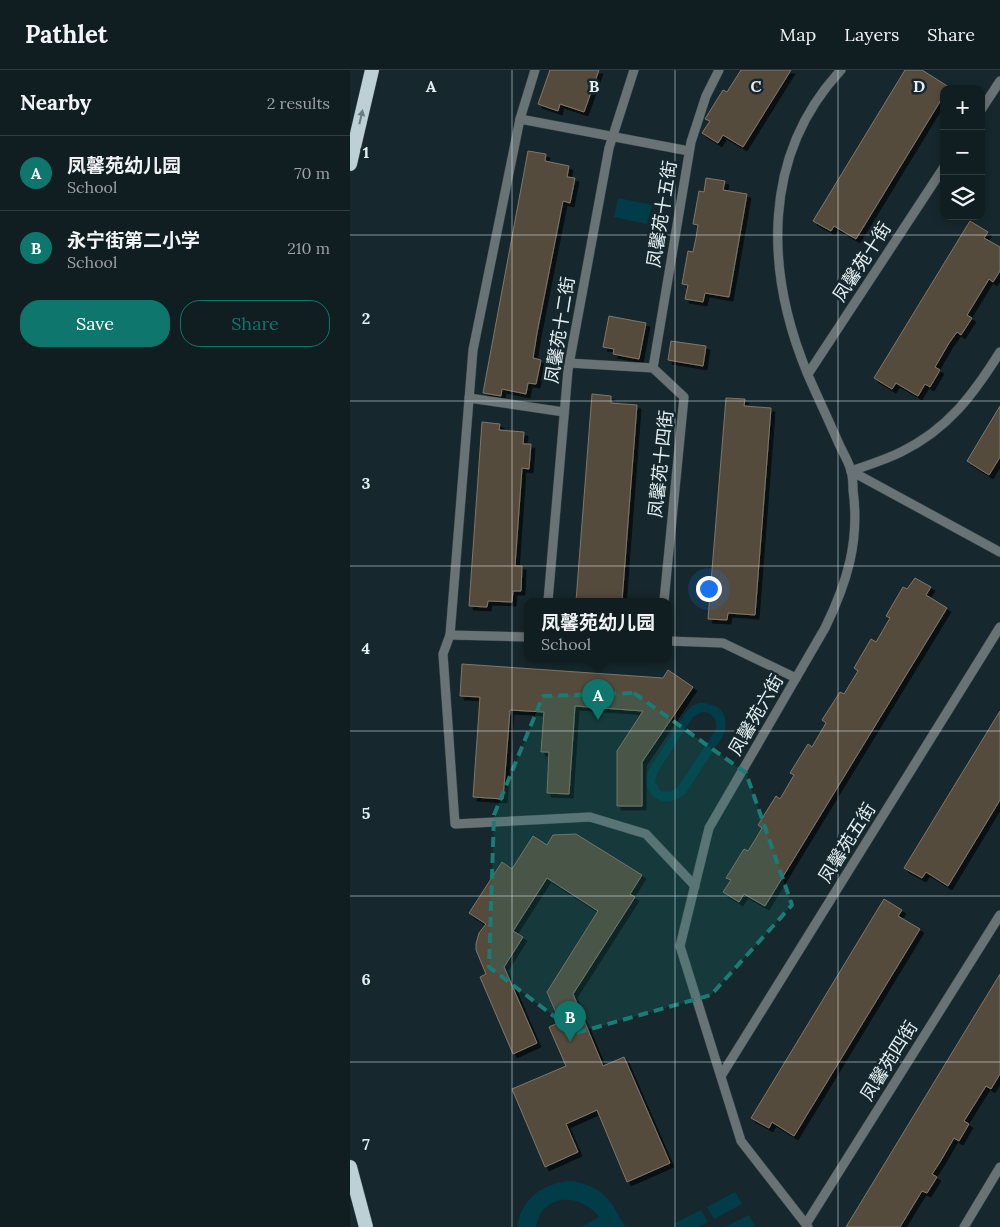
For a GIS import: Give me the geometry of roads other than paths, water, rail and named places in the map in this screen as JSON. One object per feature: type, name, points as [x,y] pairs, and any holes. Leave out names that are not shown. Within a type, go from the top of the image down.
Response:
[{"type":"highway","points":[[350,164],[372,70]]},
{"type":"highway","points":[[350,1167],[366,1227]]},
{"type":"lane","points":[[535,70],[520,119],[473,350],[450,635],[443,654],[455,824],[590,817],[646,834],[695,886]]},
{"type":"lane","name":"凤馨苑十二街","points":[[548,598],[569,363],[612,136],[634,70]]},
{"type":"lane","name":"凤馨苑十五街","points":[[653,368],[689,151],[706,96],[720,70]]},
{"type":"lane","name":"凤馨苑六街","points":[[807,1226],[741,1140],[680,946],[709,828],[825,628],[839,599],[849,568],[855,536],[855,504],[851,471],[794,339],[784,302],[777,231],[779,198],[786,166],[813,106],[841,70]]},
{"type":"lane","points":[[985,104],[1000,82]]},
{"type":"lane","points":[[520,119],[689,151]]},
{"type":"lane","name":"凤馨苑十街","points":[[808,374],[940,173]]},
{"type":"lane","points":[[851,471],[899,453],[945,424],[970,397],[1000,352]]},
{"type":"lane","points":[[569,363],[653,368]]},
{"type":"lane","name":"凤馨苑十四街","points":[[653,368],[684,397],[664,598]]},
{"type":"lane","points":[[469,398],[564,412]]},
{"type":"lane","points":[[851,471],[1000,552]]},
{"type":"lane","name":"凤馨苑五街","points":[[721,1076],[1000,627]]},
{"type":"lane","points":[[450,635],[524,637]]},
{"type":"lane","points":[[672,641],[723,643],[796,678]]},
{"type":"lane","name":"凤馨苑四街","points":[[807,1226],[1000,915]]},
{"type":"lane","points":[[964,1227],[1000,1167]]},
{"type":"place","name":"凤馨苑幼儿园","points":[[598,720]]},
{"type":"place","name":"永宁街第二小学","points":[[570,1042]]}]
